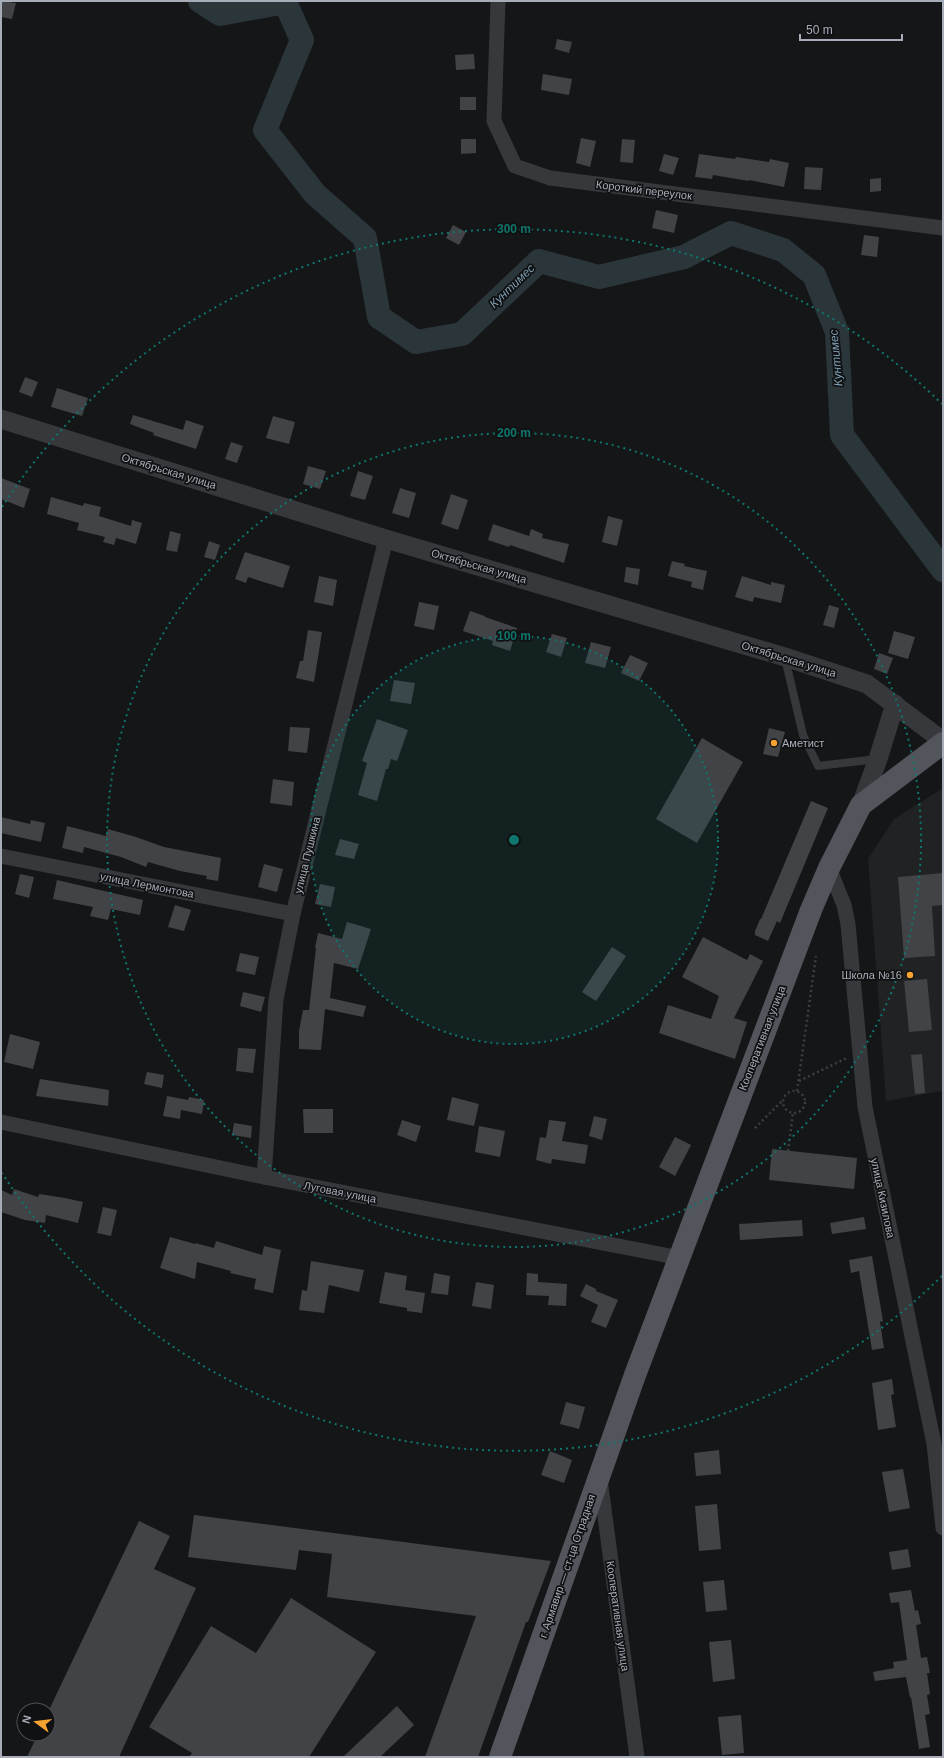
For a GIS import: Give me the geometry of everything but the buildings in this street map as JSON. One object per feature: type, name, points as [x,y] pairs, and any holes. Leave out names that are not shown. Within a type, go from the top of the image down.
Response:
[{"type":"main road","name":"Октябрьская улица","points":[[861,805],[943,742]]},
{"type":"main road","name":"Кооперативная улица","points":[[635,1375],[808,917],[829,868],[861,805]]},
{"type":"main road","name":"г. Армавир — ст-ца Отрадная","points":[[500,1757],[635,1375]]},
{"type":"street","name":"Короткий переулок","points":[[498,1],[494,121],[515,166],[550,178],[943,228]]},
{"type":"street","name":"Октябрьская улица","points":[[1,419],[386,539],[785,657],[867,684],[943,742]]},
{"type":"street","name":"улица Пушкина","points":[[264,1177],[276,998],[293,914],[386,539]]},
{"type":"street","name":"Кооперативная улица","points":[[861,805],[878,759],[895,704]]},
{"type":"street","name":"улица Лермонтова","points":[[1,856],[293,914]]},
{"type":"street","name":"улица Кизилова","points":[[829,868],[844,905],[848,924],[865,1107],[934,1444],[943,1528]]},
{"type":"street","name":"Луговая улица","points":[[1,1122],[264,1177],[680,1258]]},
{"type":"street","name":"Кооперативная улица","points":[[599,1474],[637,1757]]},
{"type":"lane","points":[[785,657],[803,735],[818,766],[878,759]]},
{"type":"path","points":[[797,1091],[816,956]]},
{"type":"path","points":[[798,1081],[860,1052]]},
{"type":"path","points":[[754,1128],[783,1100],[786,1093],[797,1091]]},
{"type":"path","points":[[783,1100],[786,1110],[793,1113],[801,1112],[805,1105],[805,1098],[797,1091]]},
{"type":"path","points":[[788,1151],[793,1113]]},
{"type":"shaded area","name":"Школа №16","points":[[943,788],[943,1091],[886,1101],[868,859],[894,819]]},
{"type":"waterway","name":"Кунтимес","points":[[200,1],[220,14],[285,2],[302,40],[265,130],[315,194],[365,238],[379,317],[416,342],[462,334],[539,261],[599,277],[684,257],[731,233],[783,250],[814,275],[837,332],[842,435],[943,570]]},
{"type":"place","name":"Аметист","points":[[774,743]]},
{"type":"place","name":"Школа №16","points":[[910,975]]}]
